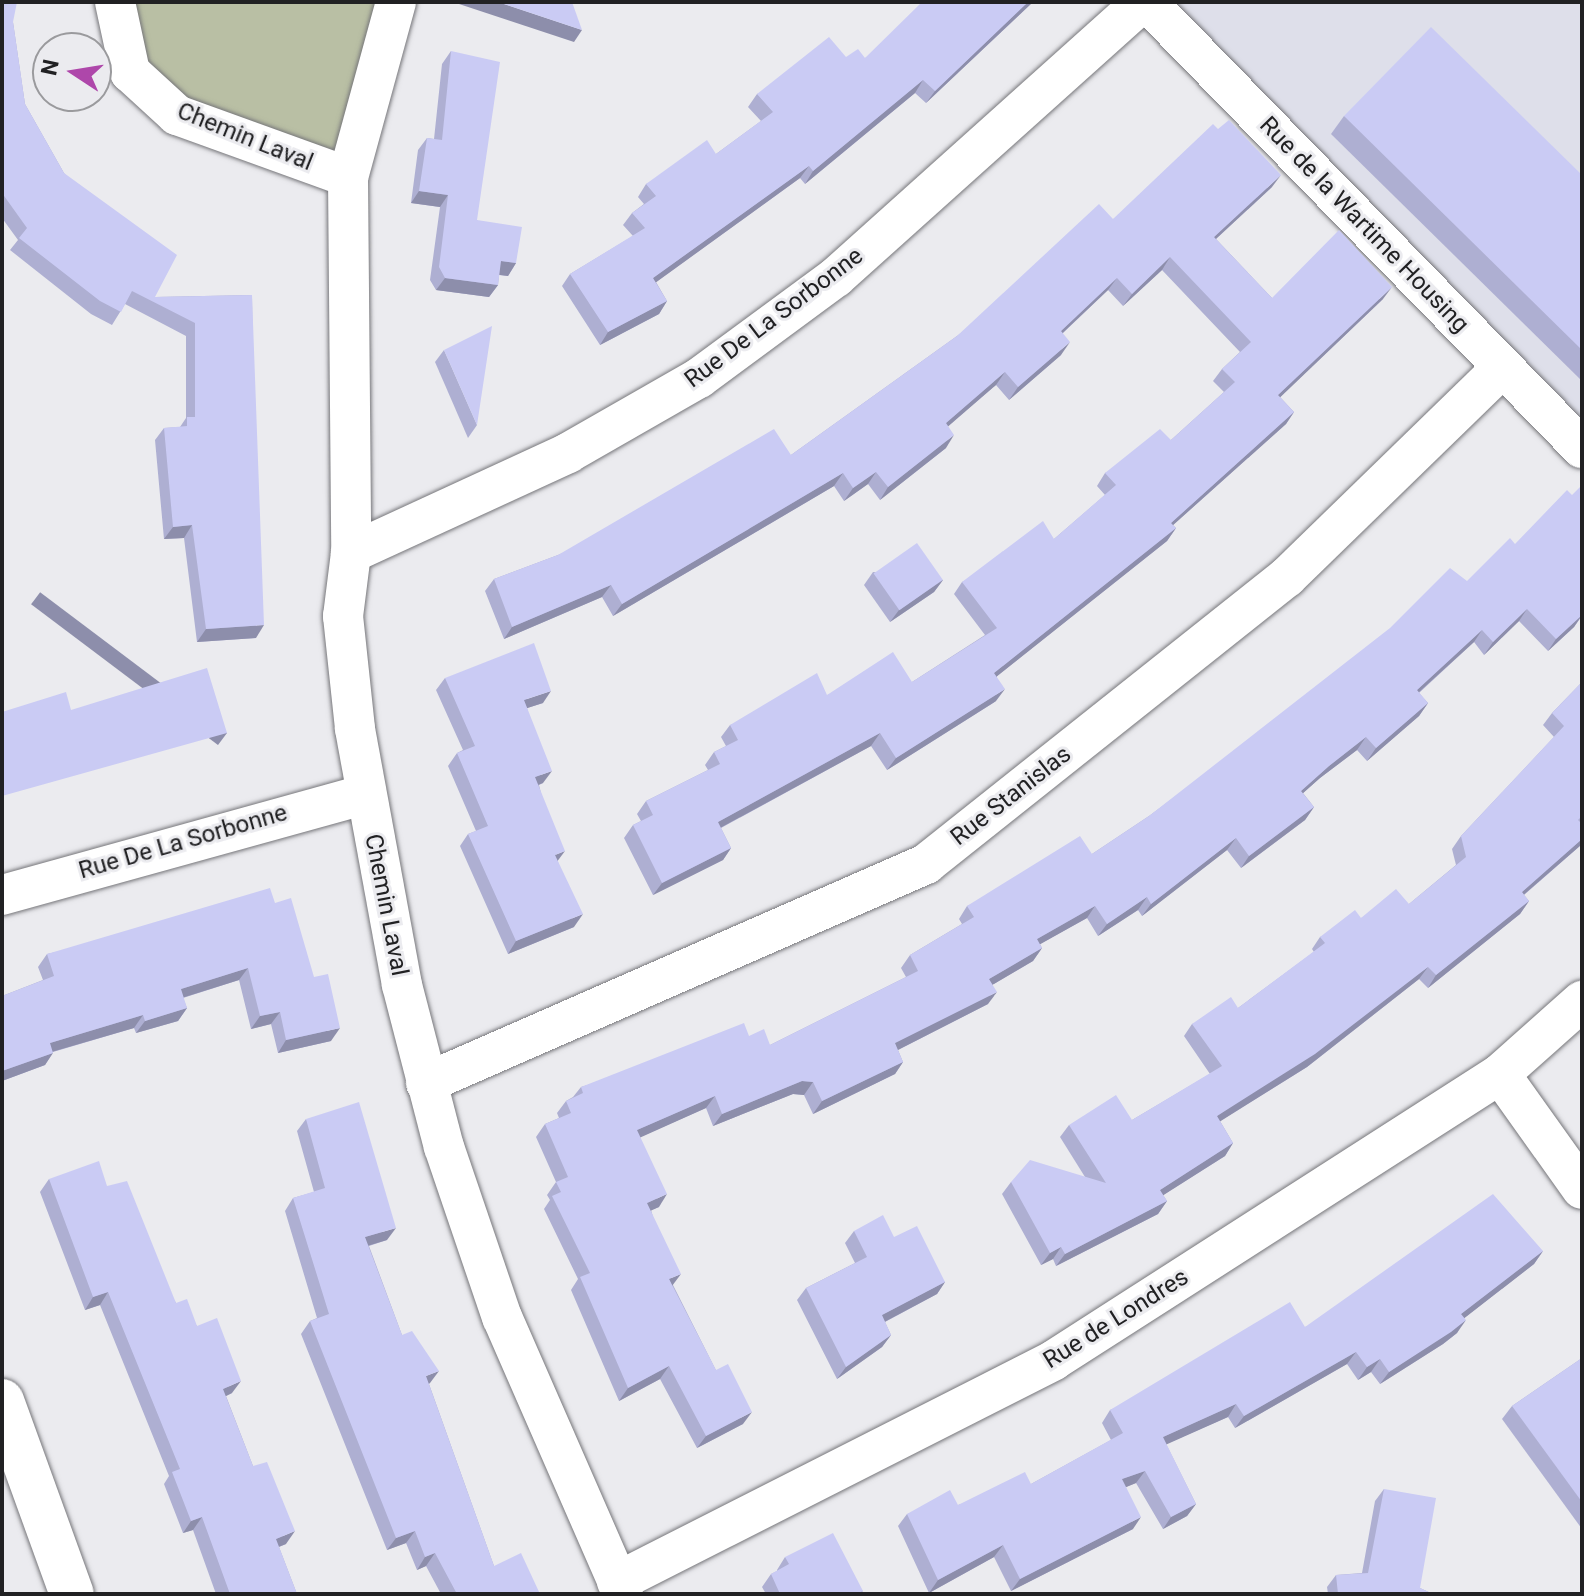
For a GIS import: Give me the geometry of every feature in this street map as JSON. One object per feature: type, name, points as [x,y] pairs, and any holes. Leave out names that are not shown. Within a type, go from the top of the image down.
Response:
[{"type":"main road","points":[[2,1401],[72,1594]]},
{"type":"street","name":"Chemin Laval","points":[[115,2],[130,72],[177,115],[348,177]]},
{"type":"street","name":"Chemin Laval","points":[[396,2],[348,177],[351,553],[343,616],[365,794],[426,1083],[498,1305],[620,1588]]},
{"type":"street","name":"Rue de la Wartime Housing","points":[[1144,2],[1582,448]]},
{"type":"street","name":"Rue De La Sorbonne","points":[[351,553],[568,453],[699,378],[836,277],[1144,2]]},
{"type":"street","name":"Rue Stanislas","points":[[426,1083],[926,864],[1287,577],[1503,367]]},
{"type":"street","name":"Rue De La Sorbonne","points":[[2,895],[365,794]]},
{"type":"street","name":"Rue de Londres","points":[[620,1588],[1054,1360],[1500,1074],[1582,1001]]},
{"type":"street","points":[[1500,1074],[1582,1189]]},
{"type":"shaded area","points":[[1147,2],[1582,2],[1582,448]]},
{"type":"green space","points":[[115,2],[396,2],[348,177],[177,115]]},
{"type":"building","points":[[2,2],[17,2],[13,22],[25,104],[64,173],[177,255],[155,297],[252,295],[264,625],[206,629],[192,525],[173,527],[164,428],[187,426],[187,417],[195,417],[195,323],[132,291],[121,312],[100,301],[19,238],[27,228],[2,193]]},
{"type":"building","points":[[498,2],[572,2],[582,30]]},
{"type":"building","points":[[922,2],[1028,2],[935,91],[923,80],[813,171],[809,166],[653,278],[667,301],[608,332],[570,274],[645,228],[632,213],[656,196],[646,184],[707,140],[716,154],[773,112],[757,94],[829,37],[846,57],[858,49],[865,58]]},
{"type":"building","points":[[1431,27],[1582,175],[1582,350],[1344,116]]},
{"type":"building","points":[[451,51],[500,62],[477,220],[522,227],[516,263],[501,261],[498,285],[445,278],[439,267],[448,195],[419,191],[427,138],[442,140]]},
{"type":"building","points":[[1229,120],[1281,175],[1214,237],[1272,298],[1339,230],[1392,287],[1278,395],[1294,412],[1171,523],[1176,528],[994,673],[1005,689],[896,758],[880,733],[718,822],[731,848],[662,883],[633,825],[653,815],[646,801],[720,764],[714,752],[738,740],[730,725],[817,673],[827,695],[893,652],[912,682],[997,628],[962,582],[1043,521],[1054,539],[1116,485],[1105,473],[1160,429],[1171,440],[1235,382],[1222,369],[1251,342],[1170,257],[1132,294],[1117,278],[1061,331],[1070,342],[1018,387],[1005,372],[946,423],[954,435],[888,487],[876,472],[853,488],[843,473],[622,604],[611,585],[512,627],[494,579],[558,555],[774,429],[791,455],[957,336],[1099,204],[1113,219],[1213,124],[1218,129]]},
{"type":"building","points":[[492,326],[477,425],[444,350]]},
{"type":"building","points":[[1582,485],[1582,615],[1556,639],[1527,609],[1493,642],[1482,630],[1417,690],[1428,703],[1376,748],[1366,737],[1329,766],[1301,791],[1314,807],[1249,856],[1236,838],[1151,904],[1147,897],[1107,924],[1095,906],[1037,939],[1042,948],[989,979],[997,992],[895,1043],[903,1062],[822,1101],[813,1082],[802,1081],[722,1114],[715,1096],[637,1130],[667,1194],[647,1203],[681,1274],[669,1279],[716,1370],[728,1364],[752,1412],[706,1436],[669,1366],[628,1388],[580,1277],[590,1273],[552,1196],[561,1192],[556,1182],[568,1177],[545,1124],[571,1113],[566,1101],[583,1093],[581,1087],[744,1023],[749,1036],[764,1029],[770,1045],[918,971],[910,955],[974,917],[967,906],[1080,836],[1092,854],[1149,816],[1390,628],[1450,568],[1467,581],[1510,538],[1515,544],[1567,490],[1572,495]]},
{"type":"building","points":[[917,543],[943,580],[899,610],[874,573]]},
{"type":"building","points":[[534,643],[551,691],[524,700],[552,771],[535,777],[565,851],[555,855],[583,914],[516,941],[468,834],[488,826],[457,753],[475,746],[445,678]]},
{"type":"building","points":[[207,668],[227,733],[2,796],[2,712],[66,692],[71,710]]},
{"type":"building","points":[[1582,682],[1582,816],[1578,820],[1582,824],[1582,839],[1522,892],[1529,901],[1436,975],[1428,967],[1315,1054],[1217,1116],[1233,1143],[1160,1190],[1167,1201],[1065,1254],[1061,1247],[1050,1253],[1011,1182],[1030,1160],[1106,1183],[1069,1125],[1116,1095],[1132,1120],[1222,1066],[1192,1024],[1231,997],[1238,1008],[1325,943],[1320,937],[1355,910],[1361,918],[1396,889],[1409,904],[1466,857],[1461,836],[1564,726],[1552,713]]},
{"type":"building","points":[[270,888],[275,903],[291,898],[314,977],[328,974],[340,1028],[286,1040],[280,1012],[260,1016],[248,968],[181,989],[187,1008],[145,1021],[143,1015],[50,1043],[53,1053],[2,1071],[2,996],[54,976],[47,954]]},
{"type":"building","points":[[359,1102],[396,1228],[365,1237],[402,1335],[412,1331],[439,1371],[426,1376],[494,1566],[521,1553],[540,1594],[457,1594],[435,1553],[425,1557],[415,1531],[396,1538],[310,1321],[329,1314],[293,1198],[325,1188],[306,1119]]},
{"type":"building","points":[[99,1161],[107,1186],[127,1181],[176,1303],[187,1299],[197,1326],[217,1318],[241,1381],[223,1389],[253,1466],[267,1462],[295,1531],[276,1539],[297,1594],[230,1594],[202,1517],[191,1521],[172,1472],[180,1469],[108,1292],[93,1297],[49,1179]]},
{"type":"building","points":[[1493,1194],[1543,1251],[1461,1314],[1466,1320],[1451,1332],[1389,1372],[1380,1359],[1367,1367],[1356,1352],[1244,1416],[1236,1404],[1163,1437],[1196,1504],[1171,1517],[1145,1471],[1122,1479],[1141,1517],[1020,1579],[1003,1545],[938,1580],[907,1514],[950,1490],[958,1505],[1025,1472],[1031,1484],[1123,1433],[1110,1410],[1290,1302],[1305,1327]]},
{"type":"building","points":[[883,1215],[894,1237],[917,1226],[945,1282],[882,1315],[891,1335],[846,1367],[806,1288],[867,1257],[854,1231]]},
{"type":"building","points":[[1582,1358],[1582,1502],[1512,1406]]},
{"type":"building","points":[[1384,1489],[1436,1498],[1420,1588],[1433,1594],[1338,1594],[1336,1575],[1368,1573]]},
{"type":"building","points":[[833,1533],[863,1591],[856,1594],[780,1594],[771,1574],[789,1564],[785,1557]]}]
